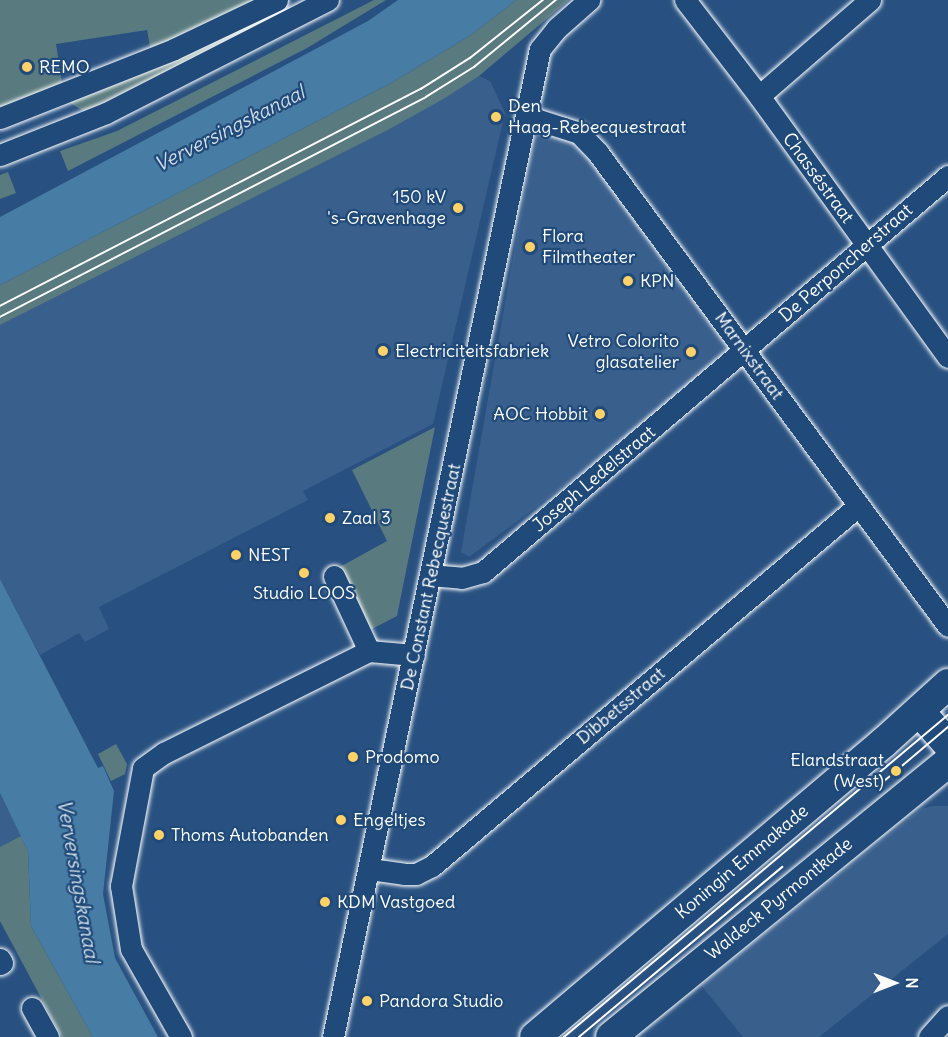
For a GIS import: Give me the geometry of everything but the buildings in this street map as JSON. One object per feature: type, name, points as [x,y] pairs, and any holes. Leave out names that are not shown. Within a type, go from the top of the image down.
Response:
[{"type":"main road","name":"Koningin Emmakade","points":[[535,1037],[948,684]]},
{"type":"main road","points":[[919,711],[948,744]]},
{"type":"main road","name":"Waldeck Pyrmontkade","points":[[611,1037],[948,762]]},
{"type":"street","points":[[0,118],[174,49],[277,0]]},
{"type":"street","points":[[0,155],[106,113],[328,0]]},
{"type":"street","name":"De Constant Rebecquestraat","points":[[333,1037],[540,49],[557,28],[589,0]]},
{"type":"street","name":"Chasséstraat","points":[[685,0],[759,96],[948,357]]},
{"type":"street","points":[[759,96],[870,0]]},
{"type":"street","name":"Marnixstraat","points":[[526,116],[579,133],[588,141],[948,626]]},
{"type":"street","name":"De Perponcherstraat","points":[[745,351],[948,176]]},
{"type":"street","name":"Joseph Ledelstraat","points":[[430,575],[462,578],[483,572],[745,351]]},
{"type":"street","name":"Dibbetsstraat","points":[[370,869],[416,874],[432,866],[858,506]]},
{"type":"street","points":[[334,576],[369,651]]},
{"type":"street","points":[[181,1037],[131,949],[121,886],[142,768],[164,753],[369,651],[414,655]]},
{"type":"street","points":[[32,1008],[48,1037]]},
{"type":"street","points":[[929,1037],[948,1016]]},
{"type":"shaded area","points":[[479,76],[490,81],[505,113],[433,424],[303,491],[308,500],[99,607],[109,629],[85,642],[79,633],[40,655],[0,579],[0,325],[386,131]]},
{"type":"shaded area","points":[[535,133],[571,136],[745,351],[469,557],[461,552]]},
{"type":"shaded area","points":[[0,793],[21,836],[0,847]]},
{"type":"shaded area","points":[[948,806],[948,934],[819,1037],[743,1037],[701,985],[921,809]]},
{"type":"green space","name":"REMO","points":[[0,0],[259,0],[151,52],[147,30],[56,44],[63,89],[0,108]]},
{"type":"green space","points":[[374,0],[386,0],[307,48],[68,171],[60,151],[117,131]]},
{"type":"green space","points":[[516,0],[569,0],[479,76],[445,98],[386,131],[0,325],[0,285],[391,83],[471,35]]},
{"type":"green space","points":[[265,15],[263,29],[91,116],[69,102]]},
{"type":"green space","points":[[8,172],[16,193],[0,199],[0,175]]},
{"type":"green space","points":[[435,427],[397,616],[368,631],[338,568],[387,541],[352,470]]},
{"type":"green space","points":[[116,744],[127,764],[125,774],[111,781],[98,754]]},
{"type":"green space","points":[[21,836],[28,851],[31,926],[93,1037],[62,1037],[0,921],[0,847]]},
{"type":"water","name":"Verversingskanaal","points":[[398,0],[516,0],[471,35],[391,83],[0,285],[0,217],[368,21]]},
{"type":"water","name":"Verversingskanaal","points":[[0,579],[98,768],[103,766],[114,791],[103,894],[115,958],[158,1037],[93,1037],[31,926],[28,851],[0,793]]},
{"type":"tram line","points":[[0,306],[421,89],[470,58],[543,0]]},
{"type":"tram line","points":[[0,317],[426,97],[474,67],[556,0]]},
{"type":"tram line","points":[[564,1037],[948,715]]},
{"type":"tram line","points":[[883,782],[948,727]]},
{"type":"tram line","points":[[579,1037],[782,867]]},
{"type":"place","name":"REMO","points":[[27,67]]},
{"type":"place","name":"Den Haag-Rebecquestraat","points":[[496,117]]},
{"type":"place","name":"150 kV 's-Gravenhage","points":[[458,208]]},
{"type":"place","name":"Flora Filmtheater","points":[[530,247]]},
{"type":"place","name":"KPN","points":[[628,281]]},
{"type":"place","name":"Electriciteitsfabriek","points":[[383,351]]},
{"type":"place","name":"Vetro Colorito glasatelier","points":[[691,352]]},
{"type":"place","name":"AOC Hobbit","points":[[600,414]]},
{"type":"place","name":"Zaal 3","points":[[330,518]]},
{"type":"place","name":"NEST","points":[[236,555]]},
{"type":"place","name":"Studio LOOS","points":[[304,573]]},
{"type":"place","name":"Prodomo","points":[[353,757]]},
{"type":"place","name":"Elandstraat (West)","points":[[896,771]]},
{"type":"place","name":"Engeltjes","points":[[341,820]]},
{"type":"place","name":"Thoms Autobanden","points":[[159,835]]},
{"type":"place","name":"KDM Vastgoed","points":[[325,902]]},
{"type":"place","name":"Pandora Studio","points":[[367,1001]]}]
